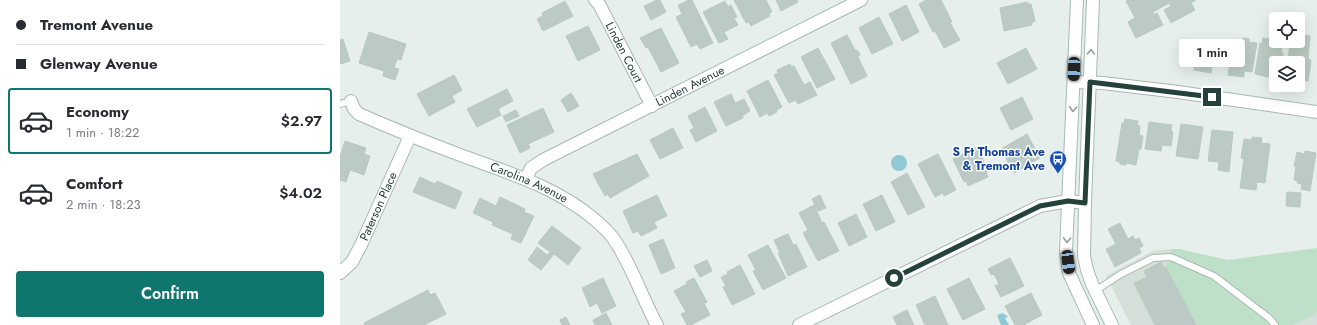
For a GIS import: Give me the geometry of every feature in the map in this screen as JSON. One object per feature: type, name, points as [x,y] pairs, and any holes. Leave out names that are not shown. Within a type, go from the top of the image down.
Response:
[{"type":"street","name":"Linden Court","points":[[595,0],[599,4],[652,106]]},
{"type":"street","name":"Linden Avenue","points":[[526,179],[531,168],[543,160],[861,0]]},
{"type":"street","points":[[1077,0],[1066,251],[1069,273],[1093,325]]},
{"type":"street","points":[[1093,0],[1084,256],[1087,270],[1095,291],[1112,325]]},
{"type":"street","points":[[1074,82],[1090,82],[1178,92],[1317,112]]},
{"type":"street","name":"Carolina Avenue","points":[[346,103],[359,114],[410,136],[526,179],[567,199],[604,227],[613,238],[657,325]]},
{"type":"street","name":"Paterson Place","points":[[340,273],[352,262],[361,245],[410,136]]},
{"type":"street","points":[[799,325],[1040,206],[1068,201],[1085,203]]},
{"type":"lane","points":[[1095,291],[1121,274],[1153,258],[1171,257],[1214,276],[1269,318],[1275,325]]},
{"type":"shaded area","points":[[1179,249],[1317,295],[1317,325],[1131,325],[1106,276],[1155,250]]},
{"type":"green space","points":[[1317,248],[1317,311],[1314,315],[1292,325],[1196,325],[1166,267],[1171,249],[1179,249],[1228,260]]},
{"type":"water","points":[[899,155],[906,160],[907,163],[902,170],[899,171],[892,166],[891,163],[896,156]]},
{"type":"water","points":[[1003,313],[1008,317],[1005,318],[1009,325],[1001,325],[997,315]]},
{"type":"building","points":[[660,0],[666,12],[651,20],[644,6]]},
{"type":"building","points":[[692,0],[713,43],[700,49],[697,44],[691,47],[676,17],[682,14],[678,5]]},
{"type":"building","points":[[734,0],[766,0],[772,12],[769,13],[770,16],[751,26],[749,22],[746,23]]},
{"type":"building","points":[[776,0],[797,0],[798,2],[781,11]]},
{"type":"building","points":[[926,0],[941,0],[952,22],[950,23],[960,40],[944,48],[935,31],[933,32],[919,4]]},
{"type":"building","points":[[1196,0],[1191,3],[1195,10],[1171,23],[1164,10],[1171,6],[1169,3],[1153,12],[1154,15],[1157,13],[1163,25],[1136,38],[1128,22],[1135,18],[1126,1]]},
{"type":"building","points":[[565,1],[573,16],[543,31],[537,19],[543,16],[542,13]]},
{"type":"building","points":[[725,1],[728,7],[731,5],[737,17],[734,18],[738,25],[724,32],[728,39],[719,43],[703,12]]},
{"type":"building","points":[[1027,2],[1028,4],[1031,4],[1035,21],[1032,22],[1032,25],[1004,31],[1000,8]]},
{"type":"building","points":[[906,5],[919,32],[902,41],[889,14]]},
{"type":"building","points":[[879,17],[893,44],[872,54],[859,28]]},
{"type":"building","points":[[588,26],[600,50],[578,61],[566,36]]},
{"type":"building","points":[[661,28],[679,63],[661,72],[648,47],[646,48],[640,38]]},
{"type":"building","points":[[369,32],[406,44],[401,60],[397,59],[394,68],[399,69],[395,80],[383,76],[384,71],[359,63]]},
{"type":"building","points":[[847,35],[855,50],[858,51],[860,55],[858,57],[867,76],[851,84],[831,43]]},
{"type":"building","points":[[1305,36],[1310,36],[1308,59],[1311,60],[1308,81],[1305,80],[1305,56],[1289,56],[1289,48],[1305,48]]},
{"type":"building","points":[[1243,38],[1249,39],[1249,42],[1257,43],[1252,72],[1244,71],[1244,77],[1228,75],[1234,40],[1242,41]]},
{"type":"building","points":[[1263,38],[1269,39],[1269,48],[1282,48],[1281,53],[1283,53],[1283,56],[1269,56],[1268,77],[1255,74],[1260,43],[1262,43]]},
{"type":"building","points":[[343,39],[350,61],[340,64],[340,40]]},
{"type":"building","points":[[1193,44],[1215,47],[1211,73],[1194,70],[1194,66],[1190,66]]},
{"type":"building","points":[[818,48],[835,79],[817,88],[801,57]]},
{"type":"building","points":[[1026,48],[1037,69],[1008,84],[997,63]]},
{"type":"building","points":[[790,64],[792,67],[794,66],[804,85],[810,82],[817,95],[798,104],[796,100],[789,103],[774,75],[778,73],[777,70]]},
{"type":"building","points":[[454,75],[462,90],[452,96],[455,102],[429,116],[417,94]]},
{"type":"building","points":[[768,80],[782,107],[776,110],[777,112],[769,116],[767,113],[760,117],[747,91]]},
{"type":"building","points":[[507,89],[513,101],[498,109],[501,115],[477,127],[467,109]]},
{"type":"building","points":[[571,93],[579,106],[568,112],[561,100]]},
{"type":"building","points":[[731,94],[735,103],[744,99],[750,111],[742,116],[743,118],[726,126],[714,102]]},
{"type":"building","points":[[1022,97],[1033,119],[1011,130],[1000,108]]},
{"type":"building","points":[[705,107],[717,131],[696,142],[690,130],[694,128],[688,116]]},
{"type":"building","points":[[543,108],[554,132],[528,144],[530,148],[520,153],[507,125]]},
{"type":"building","points":[[516,110],[519,116],[506,122],[503,116]]},
{"type":"building","points":[[1125,119],[1138,121],[1137,125],[1140,126],[1139,135],[1143,136],[1136,165],[1126,163],[1126,165],[1120,164],[1120,162],[1116,161],[1122,123],[1124,123]]},
{"type":"building","points":[[1149,122],[1172,125],[1171,131],[1173,132],[1171,146],[1162,145],[1161,151],[1145,149]]},
{"type":"building","points":[[1181,124],[1203,127],[1198,159],[1176,156]]},
{"type":"building","points":[[673,128],[683,148],[660,159],[650,140]]},
{"type":"building","points":[[1212,130],[1233,132],[1229,172],[1218,170],[1219,162],[1208,161]]},
{"type":"building","points":[[1027,134],[1040,158],[1014,173],[1001,149]]},
{"type":"building","points":[[1252,137],[1262,138],[1261,143],[1270,144],[1265,183],[1257,182],[1256,190],[1240,188],[1244,159],[1241,158],[1244,139],[1252,140]]},
{"type":"building","points":[[345,141],[366,148],[364,154],[370,156],[364,175],[350,170],[346,182],[340,180],[340,157]]},
{"type":"building","points":[[977,147],[988,171],[986,172],[988,177],[968,186],[966,181],[964,182],[953,159]]},
{"type":"building","points":[[1305,151],[1316,153],[1310,191],[1301,189],[1302,184],[1297,183],[1298,181],[1294,180],[1296,166],[1294,166],[1297,152],[1304,154]]},
{"type":"building","points":[[637,154],[649,176],[610,198],[608,194],[605,196],[593,174]]},
{"type":"building","points":[[938,154],[956,190],[944,196],[943,193],[935,197],[918,164]]},
{"type":"building","points":[[907,173],[925,207],[908,215],[891,182]]},
{"type":"building","points":[[420,177],[435,184],[437,181],[462,192],[455,209],[413,192]]},
{"type":"building","points":[[1287,192],[1301,193],[1300,207],[1286,206]]},
{"type":"building","points":[[657,195],[667,216],[654,222],[657,228],[641,236],[638,231],[633,233],[623,211]]},
{"type":"building","points":[[820,195],[826,208],[818,211],[812,199]]},
{"type":"building","points":[[882,195],[895,222],[876,231],[863,204]]},
{"type":"building","points":[[500,197],[525,209],[524,212],[534,216],[521,243],[511,239],[513,234],[492,225],[493,222],[473,213],[480,198],[496,206]]},
{"type":"building","points":[[814,205],[822,223],[824,222],[839,251],[818,261],[803,233],[808,230],[799,213]]},
{"type":"building","points":[[856,214],[867,237],[849,246],[838,223]]},
{"type":"building","points":[[1120,223],[1128,239],[1133,236],[1135,240],[1139,238],[1143,246],[1139,248],[1141,253],[1115,267],[1106,249],[1116,244],[1108,229]]},
{"type":"building","points":[[552,226],[581,248],[568,265],[554,254],[541,270],[528,260],[537,247],[547,255],[550,252],[538,243]]},
{"type":"building","points":[[788,234],[793,245],[796,244],[807,267],[788,276],[774,240]]},
{"type":"building","points":[[663,239],[675,268],[661,274],[649,245]]},
{"type":"building","points":[[768,245],[786,278],[763,290],[753,271],[756,270],[748,255]]},
{"type":"building","points":[[1010,258],[1024,286],[1001,297],[995,286],[999,284],[994,274],[991,275],[988,269]]},
{"type":"building","points":[[707,260],[712,271],[700,277],[694,266]]},
{"type":"building","points":[[1161,262],[1164,268],[1166,267],[1196,325],[1155,325],[1134,283],[1147,277],[1144,271]]},
{"type":"building","points":[[740,265],[755,294],[732,305],[723,287],[726,286],[721,277],[728,274],[727,272]]},
{"type":"building","points":[[603,278],[616,306],[602,313],[597,303],[590,307],[582,288]]},
{"type":"building","points":[[694,278],[707,302],[704,303],[710,315],[691,325],[687,325],[681,314],[686,312],[674,291],[687,284],[686,282]]},
{"type":"building","points":[[969,278],[985,309],[963,320],[947,289]]},
{"type":"building","points":[[428,290],[430,295],[435,293],[446,314],[424,325],[365,325],[364,323]]},
{"type":"building","points":[[1031,293],[1042,315],[1025,324],[1026,325],[1015,325],[1005,306]]},
{"type":"building","points":[[935,296],[948,325],[925,325],[916,305]]},
{"type":"building","points":[[907,310],[914,325],[897,325],[893,317]]},
{"type":"building","points":[[606,313],[612,325],[595,325],[593,320]]},
{"type":"building","points":[[566,317],[570,325],[562,325],[560,320]]},
{"type":"place","name":"S Ft Thomas Ave & Tremont Ave","points":[[1058,174]]},
{"type":"route","points":[[894,278],[1040,206],[1068,201],[1085,203],[1090,82],[1212,97]]}]
